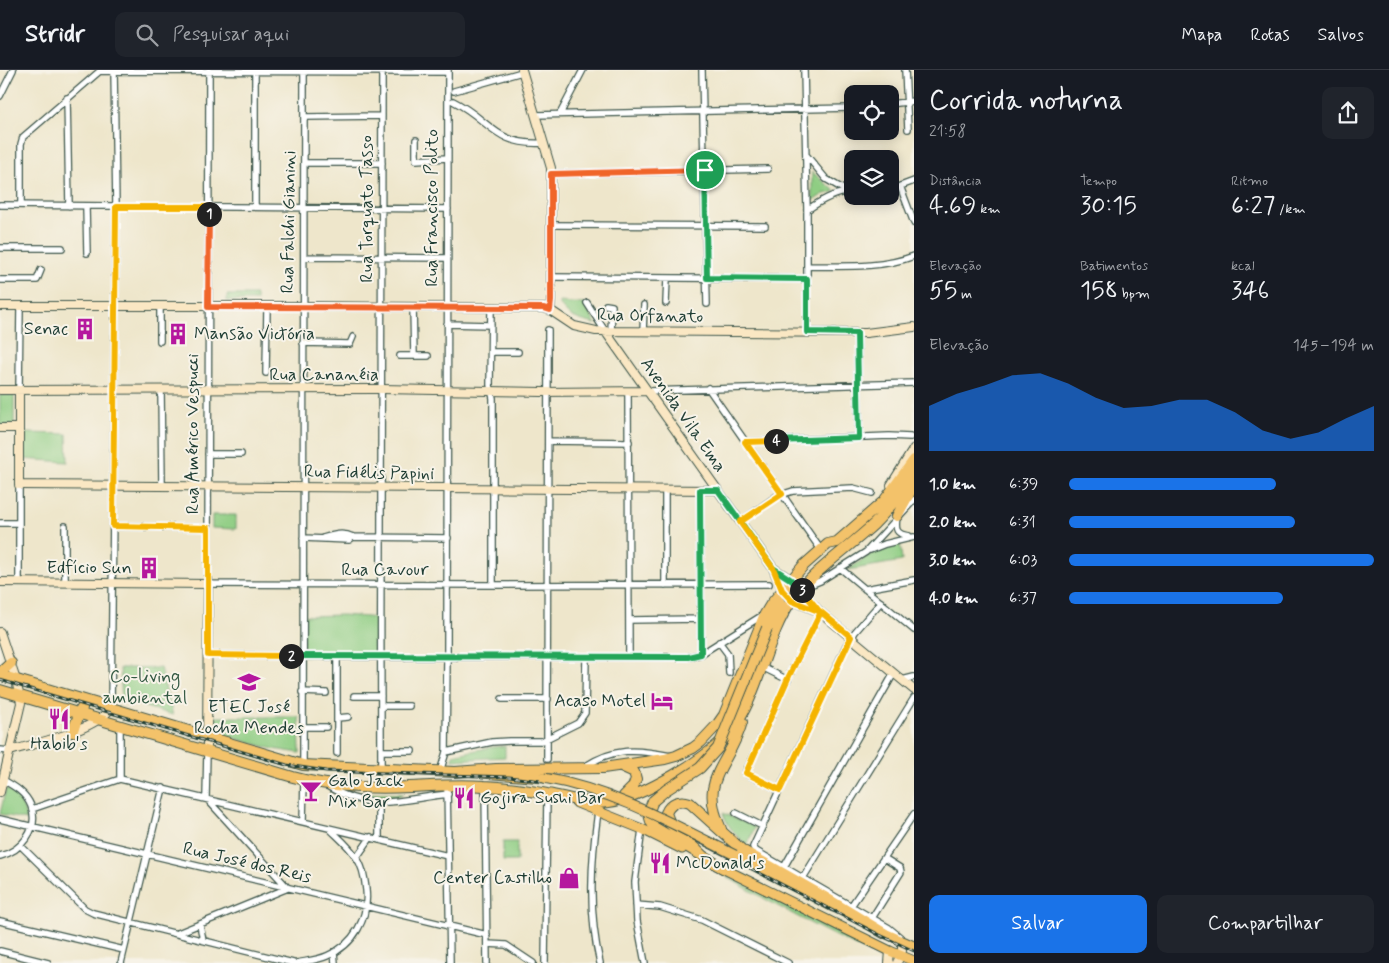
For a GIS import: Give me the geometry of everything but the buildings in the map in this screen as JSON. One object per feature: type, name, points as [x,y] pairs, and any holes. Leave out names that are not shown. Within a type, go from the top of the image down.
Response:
[{"type":"highway","points":[[795,584],[837,542],[884,501],[914,460]]},
{"type":"highway","points":[[795,584],[814,573],[854,542],[883,515],[914,475]]},
{"type":"highway","points":[[897,516],[914,484]]},
{"type":"highway","points":[[723,868],[654,827],[649,817],[649,812],[653,801],[659,795],[700,768],[718,748],[776,607],[821,550],[828,544],[837,542]]},
{"type":"highway","points":[[11,663],[0,674],[303,765],[440,772],[496,769],[581,769],[619,766],[676,756],[701,742],[721,720],[765,614],[786,595]]},
{"type":"highway","points":[[724,836],[714,810],[713,786],[739,730],[744,711],[783,617],[786,595]]},
{"type":"highway","points":[[0,690],[207,752],[304,780],[325,784],[448,790],[484,786],[548,794],[571,800],[609,802],[645,791],[706,754],[729,733],[744,711]]},
{"type":"highway","points":[[72,732],[84,700]]},
{"type":"highway","points":[[619,766],[630,769],[636,775],[633,787],[622,798]]},
{"type":"highway","points":[[703,856],[668,821],[666,815],[670,806],[678,802],[690,803],[724,836],[749,855],[823,896],[884,934]]},
{"type":"main road","points":[[455,772],[544,778],[585,787],[630,803],[735,855],[884,934],[914,946]]},
{"type":"main road","points":[[571,800],[642,829],[890,951],[899,959],[912,962]]},
{"type":"street","points":[[0,96],[13,70]]},
{"type":"street","points":[[21,205],[22,140],[26,134],[100,70],[255,72],[448,71]]},
{"type":"street","points":[[0,750],[13,750],[72,732],[100,720],[111,708],[116,207],[114,70]]},
{"type":"street","points":[[560,114],[583,70]]},
{"type":"street","points":[[702,70],[707,304]]},
{"type":"street","points":[[804,70],[807,156],[807,332]]},
{"type":"street","points":[[905,70],[908,129]]},
{"type":"street","name":"Rua Américo Vespucci","points":[[206,798],[210,207],[209,71]]},
{"type":"street","name":"Rua Falchi Gianini","points":[[303,765],[304,71]]},
{"type":"street","name":"Rua Torquato Tasso","points":[[381,769],[382,71]]},
{"type":"street","name":"Rua Francisco Polito","points":[[440,772],[446,752],[448,585],[448,71]]},
{"type":"street","points":[[544,143],[519,142],[505,138],[462,105],[455,96],[450,91],[447,96],[451,101],[455,96],[464,89],[522,71],[544,143],[551,174],[550,310]]},
{"type":"street","points":[[255,72],[255,208]]},
{"type":"street","points":[[67,98],[69,206]]},
{"type":"street","points":[[899,103],[914,102]]},
{"type":"street","points":[[535,115],[844,108]]},
{"type":"street","points":[[305,117],[382,116]]},
{"type":"street","points":[[416,140],[417,160],[448,158]]},
{"type":"street","points":[[807,156],[826,179],[844,189]]},
{"type":"street","points":[[305,162],[382,163]]},
{"type":"street","points":[[551,174],[768,169]]},
{"type":"street","points":[[914,180],[900,186],[914,222]]},
{"type":"street","points":[[807,210],[825,199],[844,194]]},
{"type":"street","points":[[0,205],[448,209]]},
{"type":"street","points":[[86,206],[86,253]]},
{"type":"street","points":[[552,225],[765,226]]},
{"type":"street","points":[[0,248],[62,248]]},
{"type":"street","points":[[807,266],[866,266],[914,256]]},
{"type":"street","points":[[304,257],[448,258]]},
{"type":"street","points":[[0,280],[38,280],[41,270]]},
{"type":"street","points":[[551,276],[807,279]]},
{"type":"street","points":[[666,303],[667,278]]},
{"type":"street","name":"Avenida Vila Ema","points":[[587,303],[773,568],[786,595],[820,612]]},
{"type":"street","points":[[606,305],[612,306],[608,332]]},
{"type":"street","points":[[643,332],[644,305]]},
{"type":"street","name":"Rua Orfanato","points":[[0,306],[544,308],[574,326],[608,332],[857,333],[888,332],[914,327]]},
{"type":"street","points":[[19,582],[20,306]]},
{"type":"street","points":[[160,307],[160,341]]},
{"type":"street","points":[[266,372],[267,307]]},
{"type":"street","points":[[413,308],[414,356]]},
{"type":"street","points":[[491,308],[494,585]]},
{"type":"street","points":[[447,324],[491,325]]},
{"type":"street","points":[[547,759],[548,330]]},
{"type":"street","points":[[857,333],[859,438]]},
{"type":"street","points":[[303,344],[350,344],[353,337]]},
{"type":"street","points":[[491,352],[518,352]]},
{"type":"street","points":[[400,356],[428,356]]},
{"type":"street","points":[[648,391],[914,382]]},
{"type":"street","points":[[708,388],[821,550]]},
{"type":"street","name":"Rua Cananéia","points":[[0,390],[381,389],[548,392],[648,391]]},
{"type":"street","points":[[161,390],[162,486]]},
{"type":"street","points":[[628,391],[629,657]]},
{"type":"street","points":[[0,428],[19,428]]},
{"type":"street","points":[[745,442],[910,437]]},
{"type":"street","points":[[548,441],[628,442]]},
{"type":"street","points":[[884,501],[914,448]]},
{"type":"street","points":[[208,454],[241,454]]},
{"type":"street","name":"Rua Fidélis Papini","points":[[19,485],[302,486],[494,490],[718,490]]},
{"type":"street","points":[[740,522],[782,494],[793,491],[852,488],[872,493]]},
{"type":"street","points":[[665,490],[665,585]]},
{"type":"street","points":[[700,490],[701,654]]},
{"type":"street","points":[[866,552],[897,516],[914,500]]},
{"type":"street","points":[[897,516],[897,531],[902,535],[914,536]]},
{"type":"street","points":[[0,523],[19,523]]},
{"type":"street","points":[[65,526],[65,582]]},
{"type":"street","points":[[113,526],[208,528]]},
{"type":"street","points":[[303,538],[322,538],[335,534],[348,534],[353,537],[448,538]]},
{"type":"street","points":[[795,584],[820,581],[866,552],[885,544],[914,536]]},
{"type":"street","name":"Avenida Vila Ema","points":[[773,568],[795,584],[820,612],[914,690]]},
{"type":"street","points":[[840,568],[913,629]]},
{"type":"street","points":[[865,589],[914,580]]},
{"type":"street","name":"Rua Cavour","points":[[0,582],[380,585],[769,584]]},
{"type":"street","points":[[881,602],[851,637],[762,826],[754,848],[756,851],[894,932],[902,942],[899,959]]},
{"type":"street","points":[[780,790],[746,774],[820,612]]},
{"type":"street","points":[[208,655],[688,657],[701,654],[765,614]]},
{"type":"street","points":[[629,620],[700,619]]},
{"type":"street","points":[[0,632],[20,696],[20,710],[12,741],[13,750],[0,792]]},
{"type":"street","points":[[719,642],[728,654],[729,673]]},
{"type":"street","points":[[337,657],[337,753]]},
{"type":"street","points":[[446,752],[492,742],[542,741],[578,723],[584,717],[586,657]]},
{"type":"street","points":[[762,667],[788,680]]},
{"type":"street","points":[[784,867],[894,673]]},
{"type":"street","points":[[902,680],[914,677]]},
{"type":"street","points":[[302,692],[326,693]]},
{"type":"street","points":[[354,696],[381,696]]},
{"type":"street","points":[[802,878],[914,698]]},
{"type":"street","points":[[502,699],[548,699]]},
{"type":"street","points":[[381,706],[408,706]]},
{"type":"street","points":[[337,718],[348,717]]},
{"type":"street","points":[[120,726],[120,779]]},
{"type":"street","points":[[302,726],[326,727]]},
{"type":"street","points":[[581,769],[604,755],[627,750],[676,756]]},
{"type":"street","points":[[381,751],[412,751]]},
{"type":"street","points":[[32,809],[120,779],[448,856]]},
{"type":"street","points":[[0,856],[10,854],[21,846],[29,834],[32,809],[16,787],[3,780]]},
{"type":"street","points":[[303,821],[304,780]]},
{"type":"street","points":[[325,784],[348,796],[380,804],[448,790],[450,963]]},
{"type":"street","points":[[484,786],[487,963]]},
{"type":"street","points":[[121,963],[163,788]]},
{"type":"street","points":[[545,963],[548,794]]},
{"type":"street","points":[[178,934],[288,888],[206,798]]},
{"type":"street","points":[[379,839],[380,804]]},
{"type":"street","points":[[598,811],[591,878],[591,902],[600,963]]},
{"type":"street","points":[[736,813],[762,826]]},
{"type":"street","points":[[851,906],[914,814]]},
{"type":"street","name":"Rua José dos Reis","points":[[0,819],[487,935]]},
{"type":"street","points":[[297,963],[319,958],[342,947],[363,920],[367,907],[365,879],[357,857],[328,827]]},
{"type":"street","points":[[642,829],[636,882],[636,905],[645,963]]},
{"type":"street","points":[[357,857],[370,837]]},
{"type":"street","points":[[21,846],[85,909],[94,914],[292,963]]},
{"type":"street","points":[[872,918],[901,872],[900,868],[884,858]]},
{"type":"street","points":[[636,905],[660,907],[702,920],[788,963]]},
{"type":"street","points":[[0,921],[124,950]]},
{"type":"street","points":[[200,925],[202,940]]},
{"type":"street","points":[[487,944],[506,945],[534,963]]},
{"type":"street","points":[[0,951],[48,963]]},
{"type":"street","points":[[889,963],[890,951]]},
{"type":"street","points":[[334,952],[335,963]]},
{"type":"green space","points":[[812,172],[834,192],[824,194],[812,201]]},
{"type":"green space","points":[[227,295],[256,295],[256,301],[227,301]]},
{"type":"green space","points":[[559,302],[584,304],[596,324],[579,320],[569,315]]},
{"type":"green space","points":[[0,395],[14,395],[14,425],[0,425]]},
{"type":"green space","points":[[25,433],[67,434],[68,462],[22,459]]},
{"type":"green space","points":[[212,515],[236,515],[236,529],[212,528]]},
{"type":"green space","points":[[900,541],[902,561],[848,570],[869,555]]},
{"type":"green space","points":[[343,615],[379,618],[379,657],[303,656],[302,616]]},
{"type":"green space","name":"Co-living ambiental","points":[[120,668],[160,668],[173,715],[122,700]]},
{"type":"green space","points":[[211,717],[299,717],[300,753],[273,749],[213,732]]},
{"type":"green space","points":[[505,746],[505,757],[453,760],[453,755]]},
{"type":"green space","points":[[6,788],[20,802],[26,820],[0,814]]},
{"type":"green space","points":[[354,793],[403,794],[390,799],[379,800]]},
{"type":"green space","points":[[723,813],[755,827],[747,845],[732,830]]},
{"type":"green space","points":[[503,842],[517,842],[517,861],[503,861]]},
{"type":"green space","points":[[710,867],[883,953],[885,957],[883,959],[817,927]]},
{"type":"railway","points":[[0,680],[287,765],[326,771],[509,777],[554,783],[599,794],[639,811],[914,951]]},
{"type":"place","name":"Senac","points":[[85,329]]},
{"type":"place","name":"Mansão Victória","points":[[178,334]]},
{"type":"place","name":"Edfício Sun","points":[[149,568]]},
{"type":"place","name":"ETEC José Rocha Mendes","points":[[249,682]]},
{"type":"place","name":"Acaso Motel","points":[[662,701]]},
{"type":"place","name":"Habib's","points":[[59,719]]},
{"type":"place","name":"Galo Jack Mix Bar","points":[[311,791]]},
{"type":"place","name":"Gojira Sushi Bar","points":[[464,798]]},
{"type":"place","name":"McDonald's","points":[[660,863]]},
{"type":"place","name":"Center Castilho","points":[[569,878]]},
{"type":"route","points":[[705,170],[551,174],[550,310],[544,308],[208,307],[210,207],[116,207],[113,526],[208,528],[208,655],[688,657],[701,654],[700,490],[718,490],[728,505],[773,568],[790,579],[819,611],[821,612],[847,633],[851,637],[780,790],[746,773],[789,676],[821,612],[792,601],[782,590],[773,568],[740,522],[775,498],[782,494],[745,442],[859,438],[857,333],[807,332],[807,279],[707,278],[705,170]]}]
